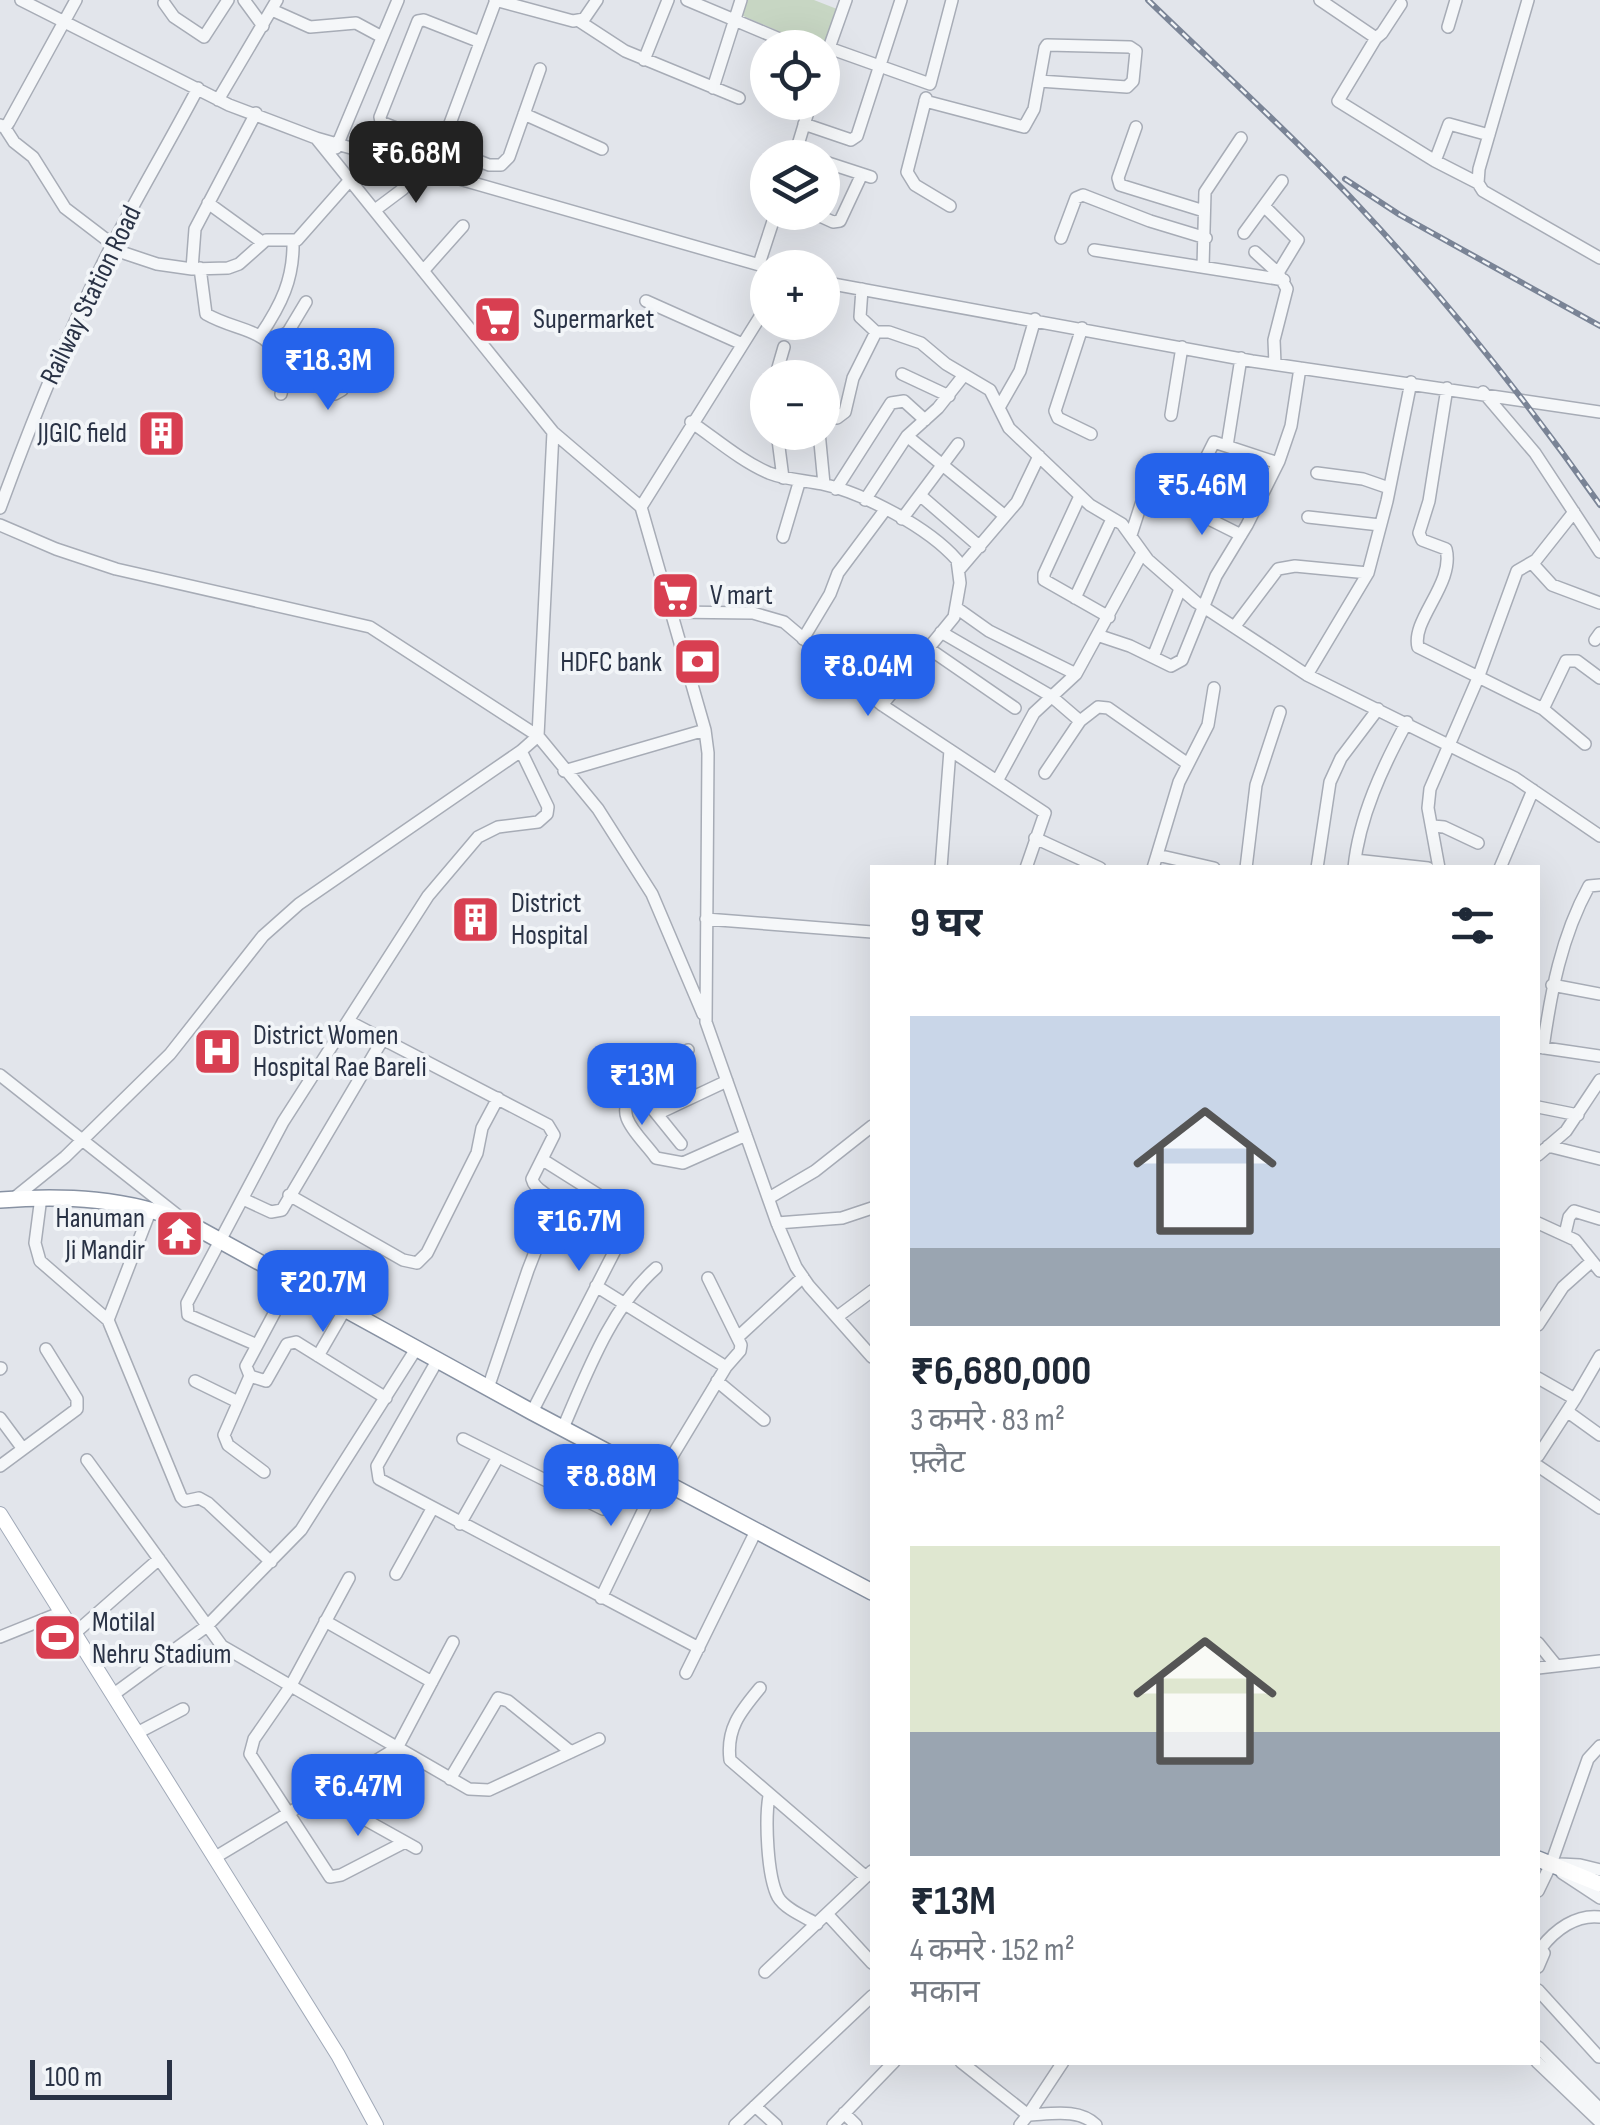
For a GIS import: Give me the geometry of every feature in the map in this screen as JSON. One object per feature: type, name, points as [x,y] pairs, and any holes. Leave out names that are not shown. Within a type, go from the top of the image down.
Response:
[{"type":"highway","points":[[7,1199],[106,1201],[151,1208],[188,1223],[344,1311],[870,1591]]},
{"type":"highway","points":[[1544,1861],[1600,1884]]},
{"type":"main road","points":[[0,1514],[338,2055],[376,2125]]},
{"type":"street","points":[[21,0],[218,100],[316,138],[750,262]]},
{"type":"street","points":[[76,0],[3,132],[34,157],[65,208],[112,244],[138,259],[196,268],[239,264],[262,242],[301,237],[350,180]]},
{"type":"street","points":[[164,2],[174,18],[204,37],[228,0]]},
{"type":"street","points":[[244,0],[263,26]]},
{"type":"street","points":[[332,158],[398,0]]},
{"type":"street","points":[[433,170],[495,0],[579,21],[644,60],[739,98]]},
{"type":"street","points":[[579,21],[597,0]]},
{"type":"street","points":[[644,60],[668,0]]},
{"type":"street","points":[[686,0],[758,30]]},
{"type":"street","points":[[713,88],[741,0]]},
{"type":"street","points":[[831,0],[845,2],[835,30]]},
{"type":"street","points":[[804,124],[854,138],[901,0]]},
{"type":"street","points":[[950,206],[915,185],[908,176],[908,168],[952,0]]},
{"type":"street","points":[[1320,0],[1376,38]]},
{"type":"street","points":[[1448,28],[1456,0]]},
{"type":"street","points":[[1478,183],[1528,0]]},
{"type":"street","points":[[1401,4],[1338,101],[1600,258]]},
{"type":"street","points":[[218,100],[274,5],[310,26],[356,23],[382,37]]},
{"type":"street","points":[[480,42],[418,21],[380,116],[381,122],[489,165],[501,165],[508,157],[540,69]]},
{"type":"street","points":[[926,101],[1024,128],[1034,109],[1039,82],[1049,43],[1130,46],[1136,51],[1133,82],[1127,87],[1039,82]]},
{"type":"street","points":[[840,60],[880,66],[930,84]]},
{"type":"street","name":"Railway Station Road","points":[[0,508],[42,394],[112,244],[198,88]]},
{"type":"street","points":[[256,114],[192,239],[206,314],[266,339],[284,364],[282,394]]},
{"type":"street","points":[[524,114],[602,149]]},
{"type":"street","points":[[799,140],[805,120]]},
{"type":"street","points":[[1436,161],[1450,124],[1489,134]]},
{"type":"street","points":[[1136,127],[1119,174],[1120,185],[1204,211]]},
{"type":"street","points":[[316,138],[553,432],[641,507],[705,730],[706,1022]]},
{"type":"street","points":[[1202,267],[1205,192],[1240,138]]},
{"type":"street","points":[[375,210],[403,189],[418,165]]},
{"type":"street","points":[[840,166],[867,175],[840,221]]},
{"type":"street","points":[[1244,234],[1282,180]]},
{"type":"street","points":[[1061,238],[1076,198],[1084,195],[1206,238]]},
{"type":"street","points":[[208,203],[262,242]]},
{"type":"street","points":[[1264,207],[1298,240],[1281,276]]},
{"type":"street","points":[[424,271],[462,226]]},
{"type":"street","points":[[266,339],[293,269],[293,241]]},
{"type":"street","points":[[1094,250],[1281,276]]},
{"type":"street","points":[[1255,252],[1281,276],[1287,299],[1274,340],[1275,364]]},
{"type":"street","points":[[840,285],[1275,364],[1600,412]]},
{"type":"street","points":[[862,289],[860,317],[876,332],[889,332],[921,343],[964,376],[990,390],[1008,428],[1080,496],[1122,524],[1142,553],[1202,606],[1307,676],[1448,743],[1533,790],[1600,836]]},
{"type":"street","points":[[646,301],[740,343]]},
{"type":"street","points":[[266,339],[288,332],[306,302]]},
{"type":"street","points":[[1000,406],[1020,371],[1035,319]]},
{"type":"street","points":[[1082,328],[1055,411],[1058,418],[1091,434]]},
{"type":"street","points":[[641,507],[750,329]]},
{"type":"street","points":[[840,416],[845,412],[853,378],[876,332]]},
{"type":"street","points":[[780,360],[784,347]]},
{"type":"street","points":[[1171,415],[1182,347]]},
{"type":"street","points":[[1227,446],[1241,358]]},
{"type":"street","points":[[1100,636],[1171,666],[1178,664],[1223,561],[1278,463],[1291,426],[1300,368]]},
{"type":"street","points":[[286,372],[335,394],[342,390],[348,376]]},
{"type":"street","points":[[902,374],[949,396]]},
{"type":"street","points":[[864,500],[907,436],[964,376]]},
{"type":"street","points":[[1307,676],[1368,574],[1410,382]]},
{"type":"street","points":[[1446,388],[1429,500],[1419,532],[1422,540],[1446,549],[1448,558],[1436,600],[1416,642],[1422,651],[1543,709],[1585,744]]},
{"type":"street","points":[[1483,392],[1535,453],[1600,552]]},
{"type":"street","points":[[830,487],[892,403],[904,401],[925,420]]},
{"type":"street","points":[[691,422],[761,469],[864,500],[902,519],[950,552],[959,570],[958,610],[882,704]]},
{"type":"street","points":[[7,1199],[84,1138],[170,1054],[263,936],[299,904],[522,751],[538,736],[553,432]]},
{"type":"street","points":[[907,436],[1005,516]]},
{"type":"street","points":[[1182,505],[1211,444],[1217,442],[1278,463]]},
{"type":"street","points":[[902,519],[958,444]]},
{"type":"street","points":[[780,450],[783,478]]},
{"type":"street","points":[[823,450],[830,487]]},
{"type":"street","points":[[959,570],[1025,490],[1039,456]]},
{"type":"street","points":[[1317,473],[1363,479],[1389,488]]},
{"type":"street","points":[[783,537],[800,482]]},
{"type":"street","points":[[1130,535],[1148,487],[1241,535]]},
{"type":"street","points":[[921,496],[980,547]]},
{"type":"street","points":[[1080,496],[1044,577],[1109,617]]},
{"type":"street","points":[[803,638],[838,573],[885,510]]},
{"type":"street","points":[[1439,865],[1428,796],[1448,743],[1478,678],[1514,576],[1520,566],[1532,563],[1574,512]]},
{"type":"street","points":[[1308,517],[1380,525]]},
{"type":"street","points":[[1075,598],[1112,519]]},
{"type":"street","points":[[0,525],[116,569],[370,627],[538,736],[598,809],[652,894],[706,1022],[778,1223],[803,1277],[870,1354]]},
{"type":"street","points":[[997,781],[1034,713],[1076,674],[1142,553]]},
{"type":"street","points":[[1532,563],[1552,585],[1600,604]]},
{"type":"street","points":[[1235,626],[1278,569],[1295,566],[1368,574]]},
{"type":"street","points":[[1153,657],[1180,589]]},
{"type":"street","points":[[958,610],[989,631],[1076,674]]},
{"type":"street","points":[[672,612],[763,614],[784,622],[882,704],[1045,812],[1027,865]]},
{"type":"street","points":[[941,632],[1051,696],[1080,721]]},
{"type":"street","points":[[928,648],[1015,708]]},
{"type":"street","points":[[1543,709],[1566,661],[1577,661],[1600,678]]},
{"type":"street","points":[[1189,865],[1155,861],[1173,798],[1208,726],[1214,688]]},
{"type":"street","points":[[1045,772],[1080,721],[1094,708],[1108,708],[1188,764]]},
{"type":"street","points":[[1317,865],[1330,782],[1341,758],[1378,708]]},
{"type":"street","points":[[1246,865],[1256,785],[1280,712]]},
{"type":"street","points":[[1354,864],[1367,811],[1407,722]]},
{"type":"street","points":[[564,771],[705,730]]},
{"type":"street","points":[[940,865],[950,750]]},
{"type":"street","points":[[257,1345],[186,1312],[186,1303],[283,1122],[428,896],[478,837],[498,827],[538,822],[547,814],[548,807],[522,751]]},
{"type":"street","points":[[1501,865],[1533,790]]},
{"type":"street","points":[[1433,826],[1444,827],[1478,844]]},
{"type":"street","points":[[1035,838],[1094,865]]},
{"type":"street","points":[[1600,886],[1592,884],[1586,891],[1552,985],[1540,1047],[1600,1056]]},
{"type":"street","points":[[706,919],[870,932]]},
{"type":"street","points":[[1552,985],[1600,994]]},
{"type":"street","points":[[348,1021],[552,1129],[554,1142],[534,1174],[533,1184],[549,1196],[553,1206],[488,1388]]},
{"type":"street","points":[[243,1200],[276,1214],[282,1210],[383,1039]]},
{"type":"street","points":[[688,1050],[635,1088],[627,1118],[656,1158],[684,1163],[746,1135]]},
{"type":"street","points":[[0,1075],[188,1223]]},
{"type":"street","points":[[1540,1154],[1578,1115],[1600,1080]]},
{"type":"street","points":[[657,1114],[727,1081]]},
{"type":"street","points":[[635,1088],[681,1144]]},
{"type":"street","points":[[289,1194],[403,1260],[417,1263],[427,1254],[477,1154],[482,1128],[498,1098]]},
{"type":"street","points":[[1540,1107],[1578,1115]]},
{"type":"street","points":[[769,1198],[815,1172],[870,1128]]},
{"type":"street","points":[[1548,1146],[1600,1159]]},
{"type":"street","points":[[532,1412],[629,1218],[624,1211],[542,1160]]},
{"type":"street","points":[[41,1197],[36,1243],[40,1261],[108,1320],[181,1497],[208,1503],[271,1562]]},
{"type":"street","points":[[108,1320],[151,1208]]},
{"type":"street","points":[[778,1223],[842,1218],[870,1209]]},
{"type":"street","points":[[1565,1234],[1574,1212],[1600,1218]]},
{"type":"street","points":[[1540,1224],[1575,1240],[1596,1266],[1543,1304]]},
{"type":"street","points":[[564,1428],[588,1370],[625,1304],[656,1268]]},
{"type":"street","points":[[738,1337],[803,1277]]},
{"type":"street","points":[[600,1598],[659,1478],[717,1381],[740,1351],[738,1337],[708,1278]]},
{"type":"street","points":[[264,1472],[224,1440],[225,1429],[250,1376],[246,1366],[292,1280]]},
{"type":"street","points":[[596,1286],[726,1367]]},
{"type":"street","points":[[837,1317],[870,1292]]},
{"type":"street","points":[[318,1356],[344,1311]]},
{"type":"street","points":[[250,1376],[266,1382],[291,1342],[386,1398]]},
{"type":"street","points":[[0,1466],[78,1408],[77,1399],[46,1349]]},
{"type":"street","points":[[114,1694],[207,1626],[271,1562],[315,1510],[416,1349]]},
{"type":"street","points":[[1540,1453],[1600,1356]]},
{"type":"street","points":[[437,1361],[378,1466],[376,1473],[384,1483],[698,1648]]},
{"type":"street","points":[[1540,1379],[1576,1399]]},
{"type":"street","points":[[717,1381],[764,1420]]},
{"type":"street","points":[[195,1382],[238,1402]]},
{"type":"street","points":[[1568,1412],[1600,1434]]},
{"type":"street","points":[[0,1418],[23,1450]]},
{"type":"street","points":[[463,1439],[603,1509]]},
{"type":"street","points":[[460,1524],[498,1456]]},
{"type":"street","points":[[87,1460],[207,1626],[232,1654],[450,1779],[469,1789],[489,1790],[599,1739]]},
{"type":"street","points":[[1540,1467],[1600,1508]]},
{"type":"street","points":[[396,1574],[432,1509]]},
{"type":"street","points":[[686,1674],[756,1530]]},
{"type":"street","points":[[75,1633],[159,1558]]},
{"type":"street","points":[[321,1794],[411,1845],[330,1877],[250,1754],[254,1739],[290,1688],[349,1578]]},
{"type":"street","points":[[0,1637],[62,1612]]},
{"type":"street","points":[[325,1622],[432,1682]]},
{"type":"street","points":[[214,1858],[397,1748],[453,1642]]},
{"type":"street","points":[[1540,1645],[1555,1664]]},
{"type":"street","points":[[1540,1668],[1600,1662]]},
{"type":"street","points":[[760,1688],[738,1715],[728,1743],[730,1760],[769,1796],[869,1874],[766,1972]]},
{"type":"street","points":[[450,1779],[498,1698],[508,1701],[571,1752]]},
{"type":"street","points":[[137,1733],[183,1709]]},
{"type":"street","points":[[1544,1861],[1588,1760],[1600,1746]]},
{"type":"street","points":[[769,1796],[765,1822],[776,1892],[785,1904],[822,1919],[870,1961]]},
{"type":"street","points":[[1544,1861],[1600,1870]]},
{"type":"street","points":[[1544,1861],[1600,1898]]},
{"type":"street","points":[[1540,1946],[1560,1928],[1586,1916],[1600,1917]]},
{"type":"street","points":[[1540,1992],[1599,2057]]},
{"type":"street","points":[[735,2125],[870,1998]]},
{"type":"street","points":[[1540,2049],[1600,2109]]},
{"type":"street","points":[[834,2125],[891,2065]]},
{"type":"street","points":[[964,2065],[1024,2120],[1076,2114],[1096,2125]]},
{"type":"street","points":[[1024,2120],[1061,2065]]},
{"type":"street","points":[[1540,2065],[1600,2122]]},
{"type":"street","points":[[755,2106],[776,2125]]},
{"type":"street","points":[[844,2114],[856,2125]]},
{"type":"green space","points":[[748,0],[814,0],[837,9],[830,30],[776,30],[741,15]]},
{"type":"railway","points":[[1148,0],[1305,150],[1389,238],[1483,349],[1600,505]]},
{"type":"railway","points":[[1345,179],[1400,215],[1600,326]]},
{"type":"place","name":"Supermarket","points":[[498,319]]},
{"type":"place","name":"JJGIC field","points":[[162,433]]},
{"type":"place","name":"V mart","points":[[675,595]]},
{"type":"place","name":"HDFC bank","points":[[697,662]]},
{"type":"place","name":"District Hospital","points":[[476,919]]},
{"type":"place","name":"District Women Hospital Rae Bareli","points":[[218,1051]]},
{"type":"place","name":"Hanuman Ji Mandir","points":[[180,1234]]},
{"type":"place","name":"Motilal Nehru Stadium","points":[[57,1638]]}]
